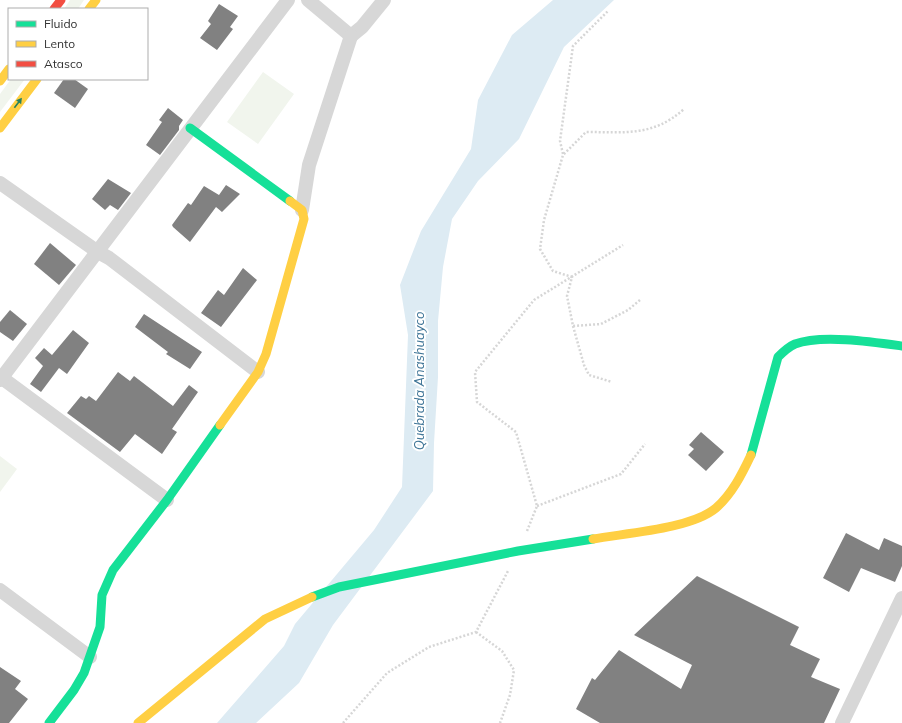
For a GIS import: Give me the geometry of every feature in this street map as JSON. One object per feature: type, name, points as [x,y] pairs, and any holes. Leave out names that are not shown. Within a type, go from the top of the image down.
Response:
[{"type":"street","points":[[55,8],[61,0]]},
{"type":"street","points":[[90,8],[96,0]]},
{"type":"street","points":[[167,500],[1,379],[288,0]]},
{"type":"street","points":[[308,0],[350,36]]},
{"type":"street","points":[[49,723],[74,690],[84,673],[100,627],[102,595],[113,570],[167,500],[258,372],[266,354],[304,219],[302,210],[309,165],[350,36],[362,27],[384,0]]},
{"type":"street","points":[[0,81],[8,70]]},
{"type":"street","points":[[0,128],[36,80]]},
{"type":"street","points":[[190,128],[302,210]]},
{"type":"street","points":[[0,183],[98,252],[109,258],[258,372]]},
{"type":"street","points":[[138,723],[265,619],[308,598],[339,587],[518,551],[681,524],[707,515],[721,504],[744,470],[751,454],[778,357],[788,348],[798,343],[820,340],[884,343],[902,346]]},
{"type":"street","points":[[0,590],[90,657]]},
{"type":"street","points":[[842,723],[902,598]]},
{"type":"path","points":[[572,277],[553,271],[540,249],[544,220],[563,155],[560,141],[573,46],[608,11]]},
{"type":"path","points":[[563,155],[586,132],[641,132],[670,121],[684,109]]},
{"type":"path","points":[[343,723],[387,673],[429,647],[476,632],[518,551],[537,506],[516,432],[477,402],[476,372],[534,300],[623,245]]},
{"type":"path","points":[[572,277],[567,296],[573,326],[584,365],[589,375],[612,382]]},
{"type":"path","points":[[573,326],[601,324],[628,310],[640,300]]},
{"type":"path","points":[[537,506],[621,474],[645,444]]},
{"type":"path","points":[[476,632],[502,651],[514,670],[510,695],[500,723]]},
{"type":"shaded area","points":[[70,0],[84,0],[79,8],[65,8]]},
{"type":"shaded area","points":[[263,72],[294,94],[258,144],[227,122]]},
{"type":"shaded area","points":[[10,80],[24,80],[0,112],[0,94]]},
{"type":"shaded area","points":[[0,456],[17,469],[0,492]]},
{"type":"water","name":"Quebrada Anashuayco","points":[[553,0],[614,0],[564,47],[519,139],[478,181],[452,219],[443,267],[438,321],[438,377],[433,491],[333,625],[299,683],[256,723],[217,723],[284,646],[295,624],[374,530],[402,487],[408,335],[400,285],[421,231],[471,149],[478,100],[512,35]]},
{"type":"building","points":[[219,4],[238,16],[230,27],[233,29],[217,50],[200,38],[211,24],[208,21]]},
{"type":"building","points":[[63,80],[75,80],[88,89],[75,108],[54,93]]},
{"type":"building","points":[[168,108],[183,120],[179,126],[179,130],[160,155],[146,145],[162,122],[159,120]]},
{"type":"building","points":[[108,179],[131,193],[118,210],[110,205],[105,210],[92,199]]},
{"type":"building","points":[[226,185],[240,194],[222,212],[216,207],[190,242],[173,227],[172,225],[188,203],[191,205],[204,186],[219,195]]},
{"type":"building","points":[[50,243],[76,265],[59,285],[34,264]]},
{"type":"building","points":[[243,268],[257,280],[221,327],[201,313],[218,290],[224,295]]},
{"type":"building","points":[[10,310],[27,324],[13,341],[0,332],[0,322]]},
{"type":"building","points":[[144,314],[202,352],[190,369],[166,354],[168,352],[135,327]]},
{"type":"building","points":[[73,330],[89,343],[67,374],[59,368],[41,392],[30,384],[43,366],[35,358],[44,348],[52,355]]},
{"type":"building","points":[[118,372],[130,381],[134,376],[173,406],[189,385],[198,392],[172,429],[177,432],[162,454],[135,434],[120,452],[67,413],[81,396],[86,399],[89,396],[96,401]]},
{"type":"building","points":[[701,432],[724,452],[706,471],[688,455],[694,449],[689,445]]},
{"type":"building","points":[[846,533],[879,550],[884,538],[902,546],[902,566],[895,582],[861,568],[849,592],[823,578]]},
{"type":"building","points":[[697,576],[799,627],[790,645],[820,659],[811,677],[840,689],[824,723],[600,723],[576,709],[592,678],[595,680],[619,650],[681,689],[692,665],[634,635]]},
{"type":"building","points":[[0,667],[21,681],[15,689],[28,699],[9,723],[0,723]]},
{"type":"traffic: fast","points":[[190,128],[290,201]]},
{"type":"traffic: fast","points":[[751,455],[778,357],[788,348],[806,341],[833,339],[902,346]]},
{"type":"traffic: fast","points":[[49,723],[74,690],[84,673],[100,627],[102,595],[113,570],[167,500],[220,425]]},
{"type":"traffic: fast","points":[[312,597],[339,587],[518,551],[593,539]]},
{"type":"traffic: slow","points":[[90,8],[96,0]]},
{"type":"traffic: slow","points":[[0,81],[8,70]]},
{"type":"traffic: slow","points":[[0,128],[36,80]]},
{"type":"traffic: slow","points":[[220,425],[258,372],[266,354],[304,219],[302,210],[290,201]]},
{"type":"traffic: slow","points":[[593,539],[658,529],[691,521],[705,515],[716,508],[732,490],[751,455]]},
{"type":"traffic: slow","points":[[138,723],[265,619],[312,597]]},
{"type":"traffic: jam","points":[[55,8],[61,0]]}]
